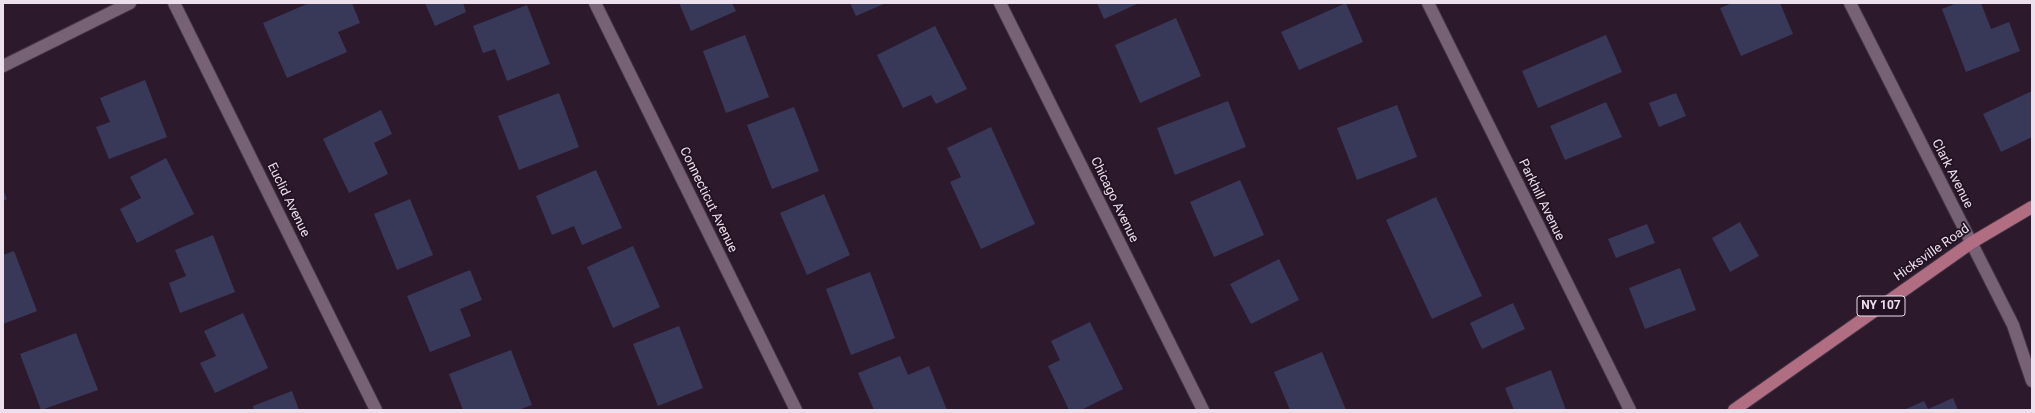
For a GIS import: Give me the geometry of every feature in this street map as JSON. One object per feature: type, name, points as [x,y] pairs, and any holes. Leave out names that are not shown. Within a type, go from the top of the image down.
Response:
[{"type":"main road","name":"Hicksville Road","points":[[1734,410],[1971,243],[2032,207]]},
{"type":"street","points":[[3,66],[130,3]]},
{"type":"street","name":"Euclid Avenue","points":[[174,3],[376,410]]},
{"type":"street","name":"Connecticut Avenue","points":[[595,3],[796,410]]},
{"type":"street","name":"Chicago Avenue","points":[[1000,3],[1203,410]]},
{"type":"street","name":"Parkhill Avenue","points":[[1428,3],[1630,410]]},
{"type":"street","name":"Clark Avenue","points":[[1850,3],[2013,325],[2032,381]]},
{"type":"building","points":[[309,3],[352,3],[360,23],[338,32],[347,52],[287,78],[263,23]]},
{"type":"building","points":[[425,3],[463,3],[466,12],[435,26]]},
{"type":"building","points":[[679,3],[732,3],[736,11],[691,31]]},
{"type":"building","points":[[850,3],[886,3],[856,16]]},
{"type":"building","points":[[1097,3],[1139,3],[1104,19]]},
{"type":"building","points":[[1346,3],[1363,42],[1299,70],[1281,32]]},
{"type":"building","points":[[1732,3],[1780,3],[1793,34],[1741,56],[1720,8]]},
{"type":"building","points":[[1957,3],[1981,3],[1991,29],[2009,22],[2020,51],[1966,72],[1942,9]]},
{"type":"building","points":[[527,5],[550,64],[507,81],[495,49],[483,53],[473,26]]},
{"type":"building","points":[[1176,18],[1201,76],[1140,103],[1115,45]]},
{"type":"building","points":[[935,26],[967,89],[936,104],[931,95],[903,108],[877,55]]},
{"type":"building","points":[[745,35],[769,97],[726,113],[703,51]]},
{"type":"building","points":[[1606,35],[1622,72],[1538,108],[1522,71]]},
{"type":"building","points":[[145,80],[167,137],[109,159],[96,127],[110,122],[100,98]]},
{"type":"building","points":[[2032,91],[2032,137],[2001,152],[1983,114]]},
{"type":"building","points":[[559,93],[579,147],[519,170],[498,116]]},
{"type":"building","points":[[1676,93],[1686,116],[1659,127],[1649,103]]},
{"type":"building","points":[[1228,101],[1246,147],[1175,175],[1157,128]]},
{"type":"building","points":[[1606,102],[1622,137],[1565,160],[1550,126]]},
{"type":"building","points":[[1397,105],[1417,157],[1357,180],[1337,128]]},
{"type":"building","points":[[794,107],[819,171],[772,189],[747,125]]},
{"type":"building","points":[[381,110],[392,134],[374,143],[388,174],[349,193],[323,139]]},
{"type":"building","points":[[991,127],[1035,224],[981,249],[950,182],[961,177],[947,148]]},
{"type":"building","points":[[166,158],[194,214],[137,243],[120,209],[141,198],[130,177]]},
{"type":"building","points":[[596,170],[622,228],[582,245],[574,226],[552,235],[536,196]]},
{"type":"building","points":[[1240,180],[1264,235],[1214,257],[1190,202]]},
{"type":"building","points":[[3,190],[7,199],[3,201]]},
{"type":"building","points":[[824,194],[850,255],[807,275],[780,213]]},
{"type":"building","points":[[1436,197],[1482,296],[1432,319],[1386,220]]},
{"type":"building","points":[[410,199],[433,255],[397,270],[374,214]]},
{"type":"building","points":[[1740,222],[1759,256],[1730,272],[1712,238]]},
{"type":"building","points":[[1647,224],[1655,243],[1616,258],[1608,239]]},
{"type":"building","points":[[213,235],[235,292],[180,313],[169,283],[186,276],[175,250]]},
{"type":"building","points":[[633,246],[660,307],[613,328],[587,267]]},
{"type":"building","points":[[14,251],[37,311],[3,324],[3,255]]},
{"type":"building","points":[[1279,259],[1299,300],[1251,324],[1230,284]]},
{"type":"building","points":[[1680,268],[1696,310],[1645,329],[1629,288]]},
{"type":"building","points":[[470,270],[482,300],[460,309],[471,336],[430,352],[407,296]]},
{"type":"building","points":[[870,272],[895,338],[851,355],[826,289]]},
{"type":"building","points":[[1513,303],[1525,329],[1482,349],[1470,323]]},
{"type":"building","points":[[243,313],[268,368],[215,393],[200,363],[216,356],[204,331]]},
{"type":"building","points":[[1090,322],[1123,389],[1081,410],[1069,410],[1048,366],[1060,360],[1051,341]]},
{"type":"building","points":[[679,326],[703,388],[658,406],[633,344]]},
{"type":"building","points":[[76,333],[98,390],[41,410],[20,354]]},
{"type":"building","points":[[511,350],[532,405],[518,410],[463,410],[449,374]]},
{"type":"building","points":[[1322,352],[1346,410],[1290,410],[1274,372]]},
{"type":"building","points":[[900,356],[908,375],[929,366],[947,410],[874,410],[858,373]]},
{"type":"building","points":[[1551,370],[1566,410],[1514,410],[1505,388]]},
{"type":"building","points":[[292,391],[299,410],[254,410],[253,406]]},
{"type":"building","points":[[1953,398],[1958,410],[1904,410],[1924,401],[1928,409]]}]
